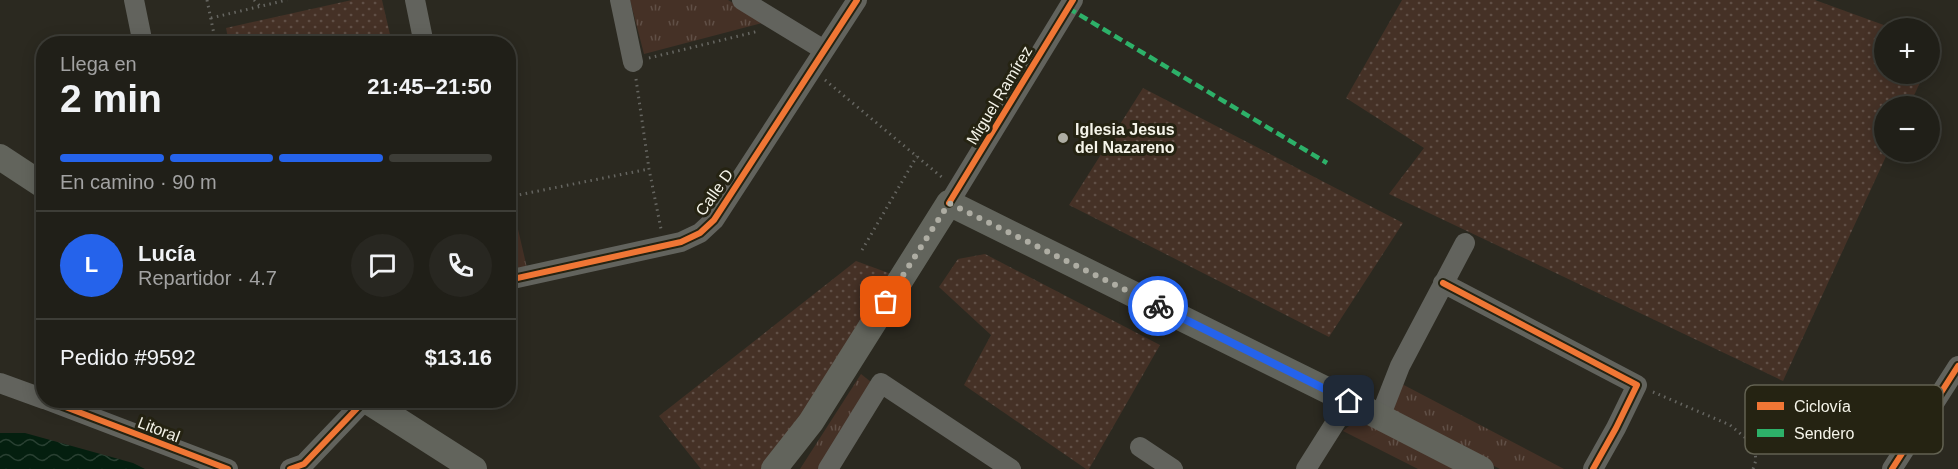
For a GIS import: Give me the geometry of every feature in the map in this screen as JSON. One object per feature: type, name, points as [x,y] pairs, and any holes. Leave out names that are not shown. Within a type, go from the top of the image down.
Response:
[{"type":"main road","points":[[0,157],[36,181]]},
{"type":"main road","points":[[953,196],[1481,469]]},
{"type":"main road","name":"Miguel Ramírez","points":[[774,469],[811,422],[953,196]]},
{"type":"main road","points":[[378,408],[474,469]]},
{"type":"street","points":[[135,0],[142,36]]},
{"type":"street","points":[[415,0],[422,36]]},
{"type":"street","points":[[620,0],[633,62]]},
{"type":"street","points":[[742,0],[824,50]]},
{"type":"street","name":"Calle D","points":[[516,278],[681,242],[700,233],[714,220],[857,0]]},
{"type":"street","name":"Miguel Ramírez","points":[[953,196],[1072,0]]},
{"type":"street","points":[[1380,417],[1400,366],[1465,243]]},
{"type":"street","points":[[1443,283],[1637,385],[1593,469]]},
{"type":"street","points":[[1943,389],[1958,366]]},
{"type":"street","name":"Litoral","points":[[0,383],[36,397]]},
{"type":"street","points":[[828,469],[881,383],[1011,469]]},
{"type":"street","points":[[1306,469],[1349,401]]},
{"type":"street","name":"Litoral","points":[[66,408],[228,469]]},
{"type":"street","points":[[290,469],[304,464],[357,408]]},
{"type":"street","points":[[1140,447],[1173,469]]},
{"type":"street","points":[[1892,469],[1902,454]]},
{"type":"path","points":[[207,0],[214,36]]},
{"type":"path","points":[[254,0],[260,6]]},
{"type":"path","points":[[211,18],[287,0]]},
{"type":"path","points":[[663,246],[633,62],[784,25]]},
{"type":"path","points":[[811,69],[917,156],[953,196]]},
{"type":"path","points":[[862,250],[917,156]]},
{"type":"path","points":[[516,195],[649,169]]},
{"type":"path","points":[[1637,385],[1730,425],[1745,438]]},
{"type":"path","points":[[1753,469],[1755,454]]},
{"type":"green space","points":[[352,0],[382,0],[390,36],[228,36],[226,28]]},
{"type":"green space","points":[[630,0],[728,0],[766,22],[644,54]]},
{"type":"green space","points":[[1402,0],[1815,0],[1874,21],[1874,84],[1919,84],[1914,96],[1874,96],[1874,162],[1883,162],[1783,381],[1389,194],[1424,148],[1346,98]]},
{"type":"green space","points":[[1143,88],[1403,223],[1329,337],[1069,205]]},
{"type":"green space","points":[[516,221],[527,268],[516,270]]},
{"type":"green space","points":[[985,254],[1160,345],[1089,469],[964,385],[991,335],[939,287],[958,259]]},
{"type":"green space","points":[[856,261],[894,275],[807,412],[763,469],[701,469],[659,416]]},
{"type":"green space","points":[[861,374],[871,382],[819,469],[800,469]]},
{"type":"green space","points":[[1400,383],[1564,469],[1500,469],[1387,411]]},
{"type":"green space","points":[[1369,421],[1463,469],[1418,469],[1343,431],[1349,426]]},
{"type":"water","points":[[0,433],[25,433],[133,463],[145,469],[0,469]]},
{"type":"marked path","points":[[1068,8],[1327,163]]},
{"type":"cycle path","points":[[516,278],[681,242],[700,233],[714,220],[857,0]]},
{"type":"cycle path","points":[[949,203],[1073,0]]},
{"type":"cycle path","points":[[1443,283],[1637,385],[1593,469]]},
{"type":"cycle path","points":[[1943,389],[1958,366]]},
{"type":"cycle path","points":[[68,408],[228,469]]},
{"type":"cycle path","points":[[290,469],[304,464],[357,408]]},
{"type":"cycle path","points":[[1892,469],[1902,454]]},
{"type":"way so far","points":[[886,302],[949,203],[1158,306]]},
{"type":"place","name":"Iglesia Jesus del Nazareno","points":[[1063,138]]},
{"type":"route","points":[[1158,306],[1349,401]]}]
